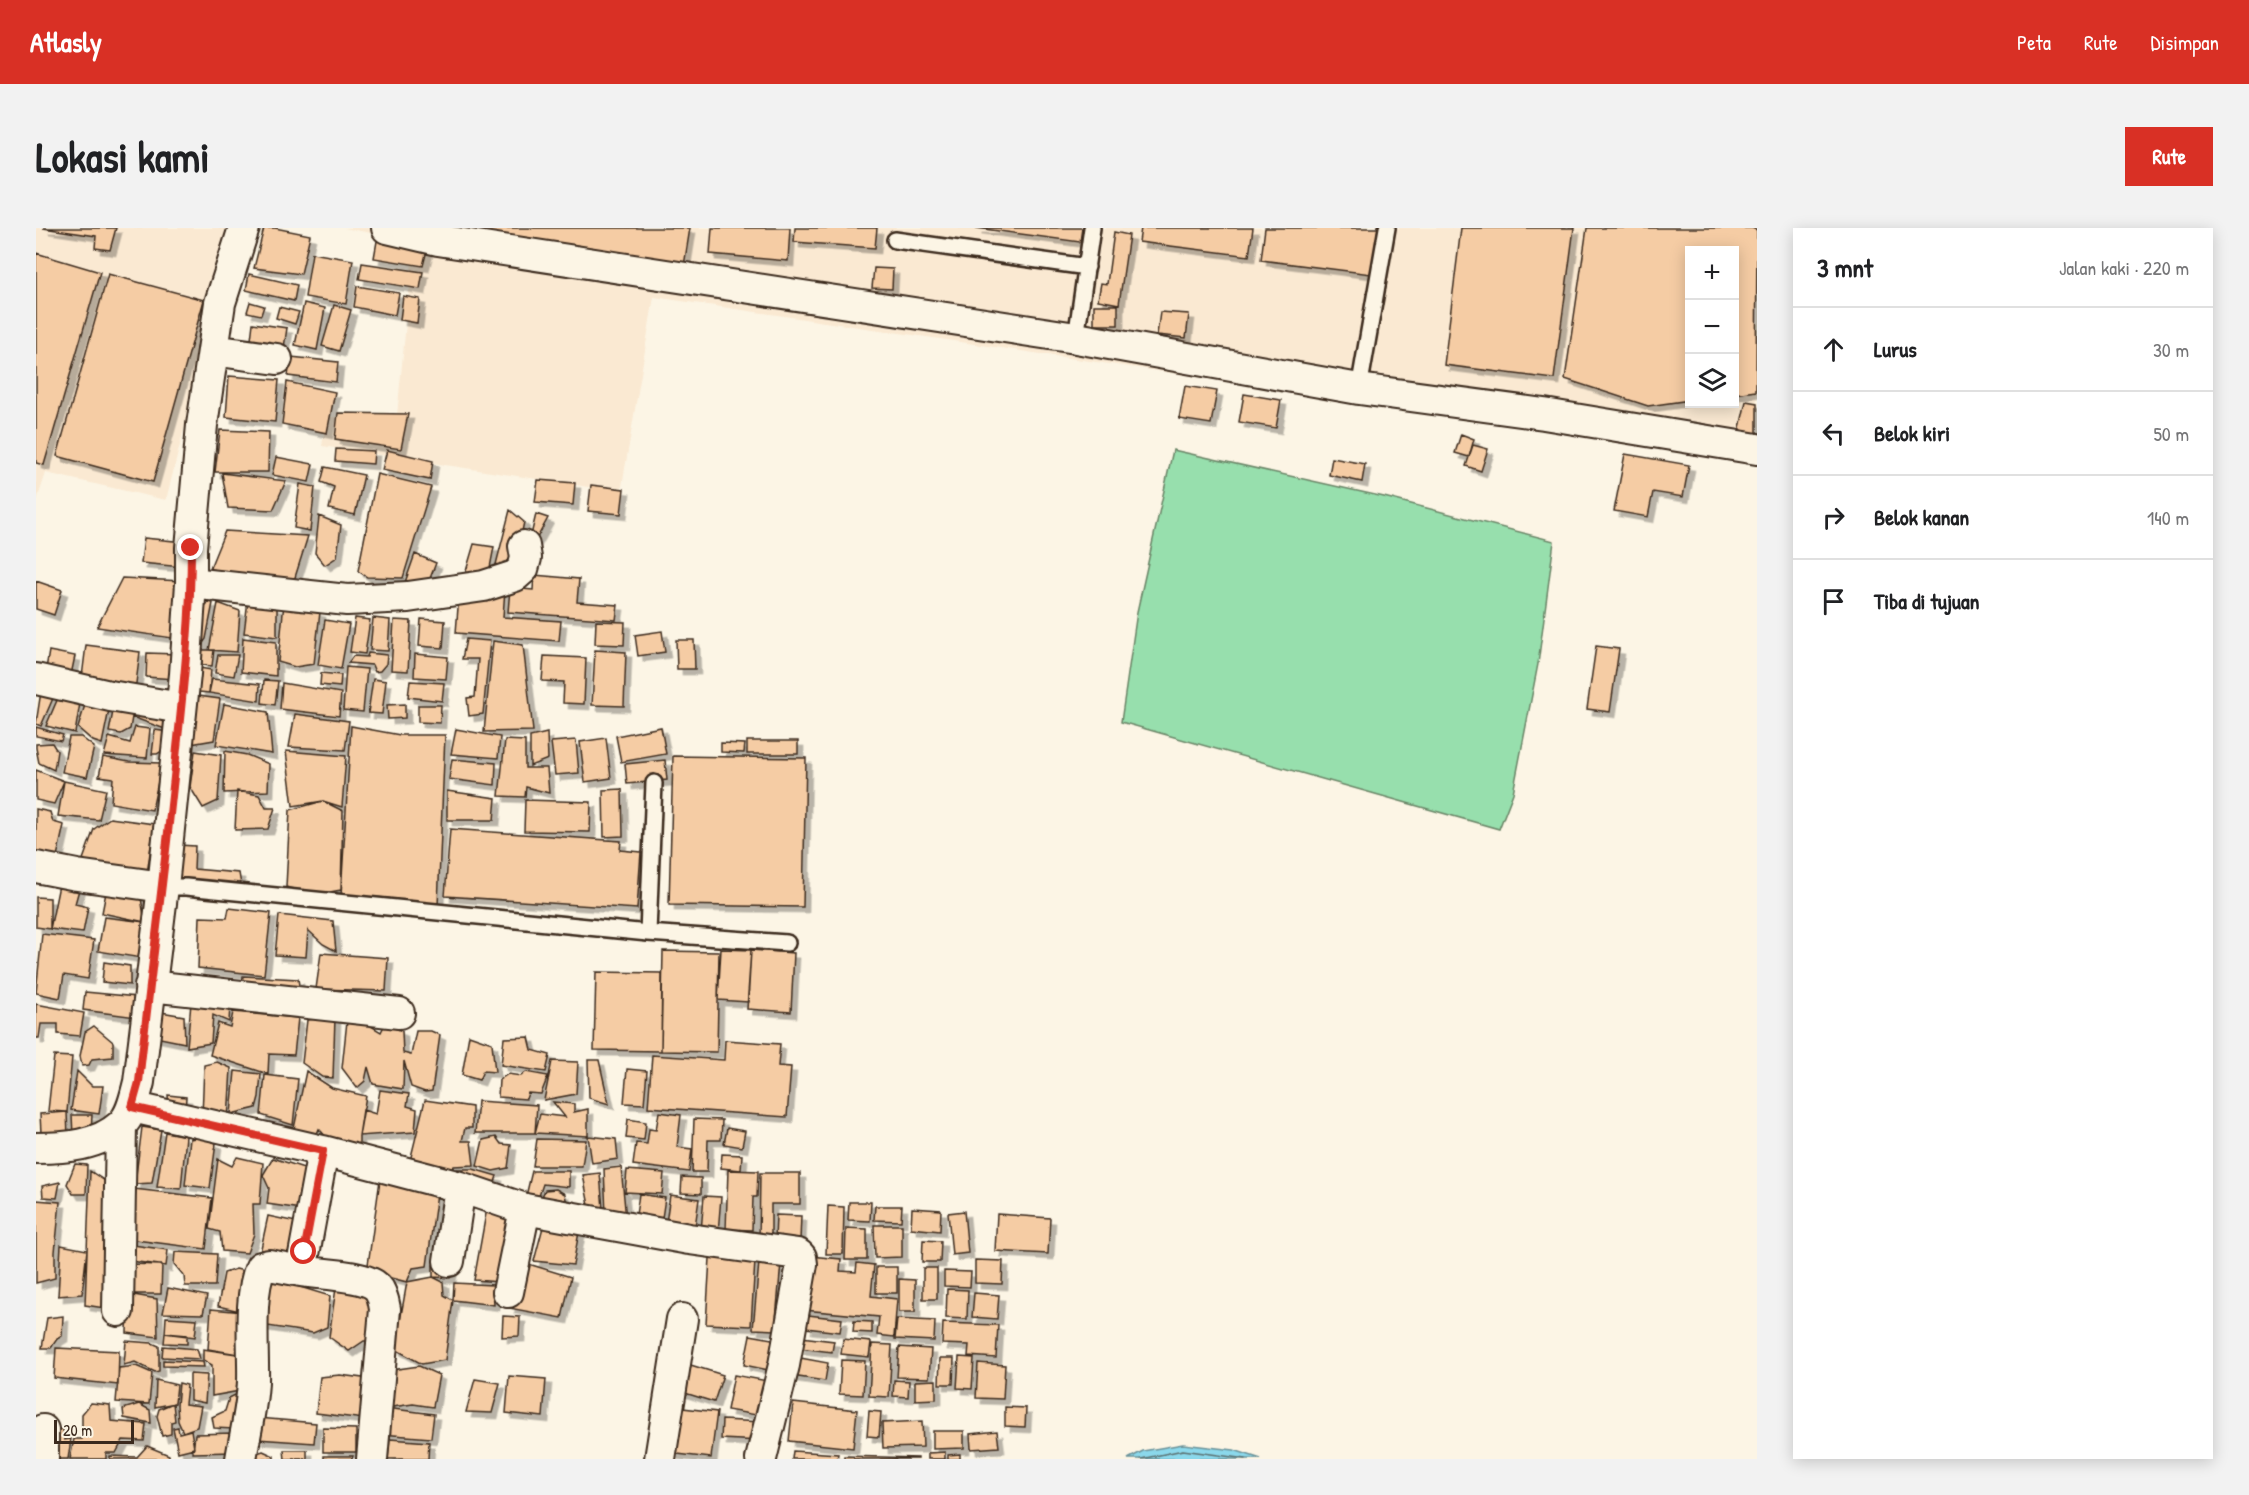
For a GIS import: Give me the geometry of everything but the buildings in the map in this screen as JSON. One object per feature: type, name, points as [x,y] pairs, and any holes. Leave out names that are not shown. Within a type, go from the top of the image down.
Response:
[{"type":"street","points":[[118,1311],[127,1116],[139,1082],[163,887],[181,708],[191,583],[196,476],[220,303],[244,228]]},
{"type":"street","points":[[387,228],[438,240],[1076,338],[1359,389],[1544,414],[1757,449]]},
{"type":"street","points":[[213,350],[277,359]]},
{"type":"street","points":[[191,583],[347,600],[408,597],[484,586],[515,576],[522,569],[526,558],[524,546]]},
{"type":"street","points":[[36,679],[110,696],[181,708]]},
{"type":"street","points":[[36,867],[163,887]]},
{"type":"street","points":[[150,986],[399,1013]]},
{"type":"street","points":[[36,1148],[69,1148],[100,1138],[127,1116],[323,1151],[460,1187],[525,1209],[689,1239],[798,1254],[801,1257],[784,1365],[761,1459]]},
{"type":"street","points":[[301,1271],[323,1151]]},
{"type":"street","points":[[449,1261],[460,1187]]},
{"type":"street","points":[[508,1292],[525,1209]]},
{"type":"street","points":[[241,1459],[253,1384],[252,1316],[257,1274],[261,1267],[269,1265],[364,1280],[377,1287],[385,1309],[372,1459]]},
{"type":"street","points":[[660,1459],[682,1319]]},
{"type":"lane","points":[[1076,338],[1092,228]]},
{"type":"lane","points":[[1359,389],[1387,228]]},
{"type":"lane","points":[[895,240],[1086,267]]},
{"type":"lane","points":[[648,933],[654,783]]},
{"type":"lane","points":[[163,887],[186,887],[648,933],[787,943]]},
{"type":"shaded area","points":[[36,228],[235,228],[166,500],[46,473],[36,503]]},
{"type":"shaded area","points":[[344,228],[1757,228],[1757,459],[654,297],[621,492],[322,446],[327,416],[396,426],[414,241]]},
{"type":"green space","points":[[1173,450],[1384,497],[1554,541],[1538,664],[1513,793],[1499,829],[1121,722],[1137,612]]},
{"type":"water","points":[[1183,1444],[1234,1450],[1261,1459],[1128,1459],[1143,1451]]},
{"type":"route","points":[[191,548],[191,583],[184,674],[163,887],[139,1082],[132,1107],[323,1151],[304,1252]]}]
